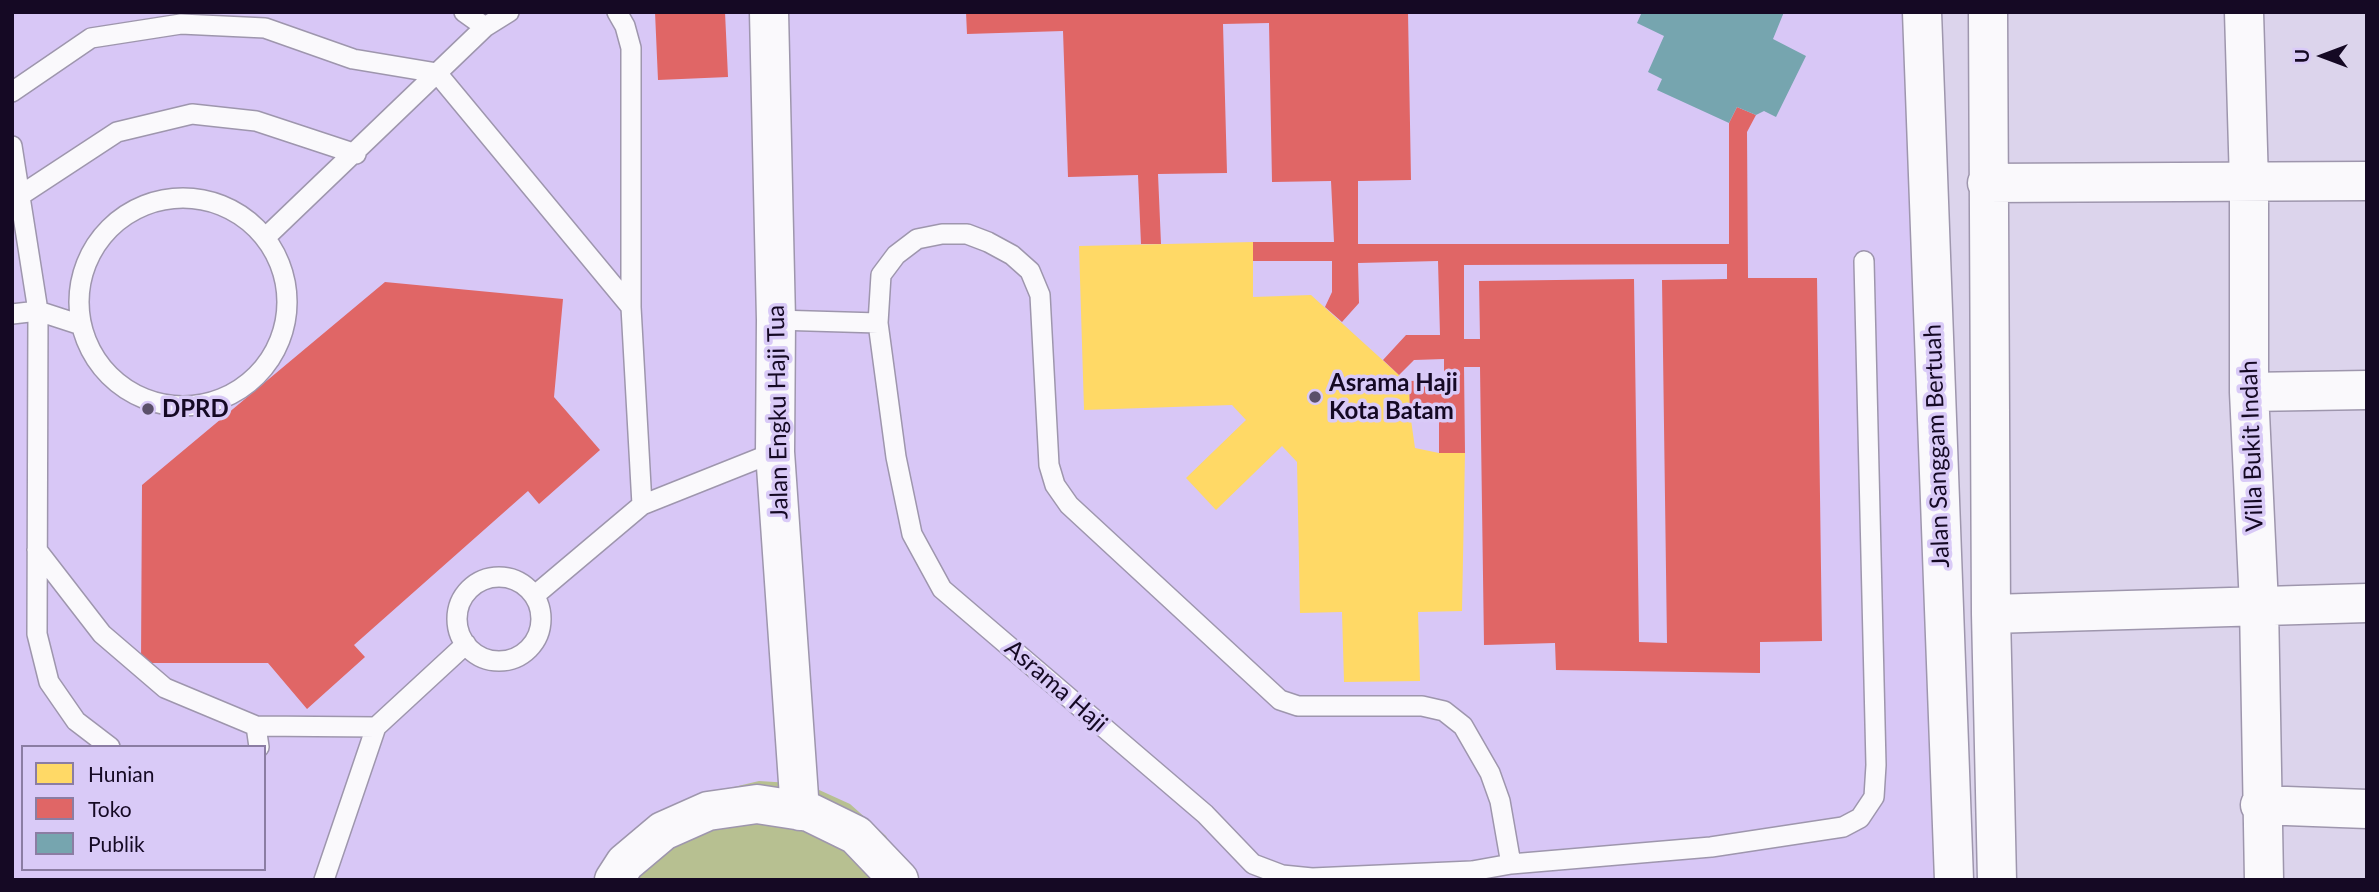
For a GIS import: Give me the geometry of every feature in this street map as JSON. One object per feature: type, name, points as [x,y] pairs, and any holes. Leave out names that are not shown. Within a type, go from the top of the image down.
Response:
[{"type":"street","name":"Jalan Engku Haji Tua","points":[[769,12],[776,320],[775,452],[800,811]]},
{"type":"street","name":"Jalan Sanggam Bertuah","points":[[1922,12],[1954,880]]},
{"type":"street","points":[[1988,12],[1991,614],[1997,880]]},
{"type":"street","name":"Villa Bukit Indah","points":[[2244,12],[2249,183],[2249,392],[2259,605],[2260,805],[2264,880]]},
{"type":"street","points":[[1987,183],[2367,181]]},
{"type":"street","points":[[2249,392],[2367,390]]},
{"type":"street","points":[[1991,614],[2367,603]]},
{"type":"street","points":[[614,880],[625,863],[663,831],[708,811],[757,804],[809,812],[856,835],[899,880]]},
{"type":"street","points":[[2260,805],[2367,809]]},
{"type":"lane","points":[[464,12],[485,27]]},
{"type":"lane","points":[[266,237],[356,154],[485,27],[509,12]]},
{"type":"lane","points":[[617,12],[625,26],[631,48],[631,307],[642,505]]},
{"type":"lane","points":[[12,92],[91,38],[181,24],[265,28],[353,59],[437,73],[631,307]]},
{"type":"lane","points":[[21,195],[117,132],[192,114],[256,121],[356,154]]},
{"type":"lane","points":[[12,146],[38,311],[37,634],[49,682],[76,720],[107,745]]},
{"type":"lane","points":[[174,197],[209,200],[241,215],[266,237],[282,267],[288,300],[284,333],[269,364],[245,388],[215,403],[181,408],[160,404],[118,384],[94,358],[81,325],[79,290],[89,255],[110,226],[139,207],[174,197]]},
{"type":"lane","name":"Asrama Haji","points":[[1511,864],[1500,801],[1490,772],[1463,726],[1444,711],[1422,706],[1298,706],[1280,700],[1069,505],[1055,485],[1049,466],[1040,295],[1030,271],[1012,255],[967,234],[918,239],[895,255],[881,275],[878,323],[896,457],[912,534],[942,589],[1205,814],[1253,864],[1282,875],[1312,878],[1473,875],[1511,864],[1711,847],[1843,827],[1860,818],[1874,797],[1876,765],[1864,261]]},
{"type":"lane","points":[[12,314],[38,311],[81,325]]},
{"type":"lane","points":[[776,320],[878,323]]},
{"type":"lane","points":[[534,596],[642,505],[775,452]]},
{"type":"lane","points":[[37,550],[102,634],[132,663],[165,688],[256,726],[376,726]]},
{"type":"lane","points":[[486,578],[514,579],[534,596],[539,608],[538,634],[522,654],[496,661],[482,658],[466,644],[457,624],[457,609],[463,595],[474,585],[486,578]]},
{"type":"lane","points":[[324,880],[376,726],[466,644]]},
{"type":"lane","points":[[256,726],[259,745]]},
{"type":"shaded area","points":[[12,12],[1922,12],[1954,880],[12,880]]},
{"type":"green space","points":[[759,781],[806,784],[850,804],[886,836],[910,880],[633,880],[713,792]]},
{"type":"building: Hunian","points":[[1253,242],[1253,297],[1311,295],[1409,381],[1415,448],[1439,453],[1465,453],[1462,611],[1418,612],[1420,681],[1344,682],[1342,612],[1300,613],[1297,462],[1282,446],[1216,510],[1186,478],[1246,420],[1232,405],[1084,410],[1079,246]]},
{"type":"building: Toko","points":[[655,12],[725,12],[728,77],[658,80]]},
{"type":"building: Toko","points":[[966,12],[1408,12],[1411,180],[1358,181],[1358,244],[1729,244],[1729,123],[1737,107],[1756,115],[1747,132],[1748,278],[1817,278],[1822,641],[1760,642],[1760,673],[1556,670],[1555,643],[1484,645],[1480,367],[1464,367],[1465,453],[1439,453],[1439,413],[1410,413],[1409,381],[1444,380],[1444,359],[1414,360],[1399,375],[1383,360],[1406,335],[1440,335],[1438,261],[1358,263],[1359,303],[1342,322],[1325,307],[1332,292],[1332,261],[1253,261],[1253,242],[1334,242],[1331,181],[1272,182],[1269,23],[1223,24],[1227,173],[1158,174],[1161,244],[1141,244],[1138,175],[1068,177],[1063,31],[967,34]],"holes":[[[1727,264],[1727,279],[1662,280],[1667,643],[1639,642],[1634,279],[1479,281],[1480,339],[1464,339],[1464,265]]]},
{"type":"building: Toko","points":[[385,282],[563,299],[554,397],[600,450],[539,504],[528,491],[354,645],[365,657],[307,709],[268,663],[141,663],[142,485]]},
{"type":"building: Publik","points":[[1642,12],[1784,12],[1773,39],[1806,56],[1776,117],[1764,111],[1756,115],[1737,107],[1729,123],[1657,90],[1662,79],[1648,72],[1664,36],[1637,23]]},
{"type":"place","name":"Asrama Haji Kota Batam","points":[[1315,397]]},
{"type":"place","name":"DPRD","points":[[148,409]]}]
